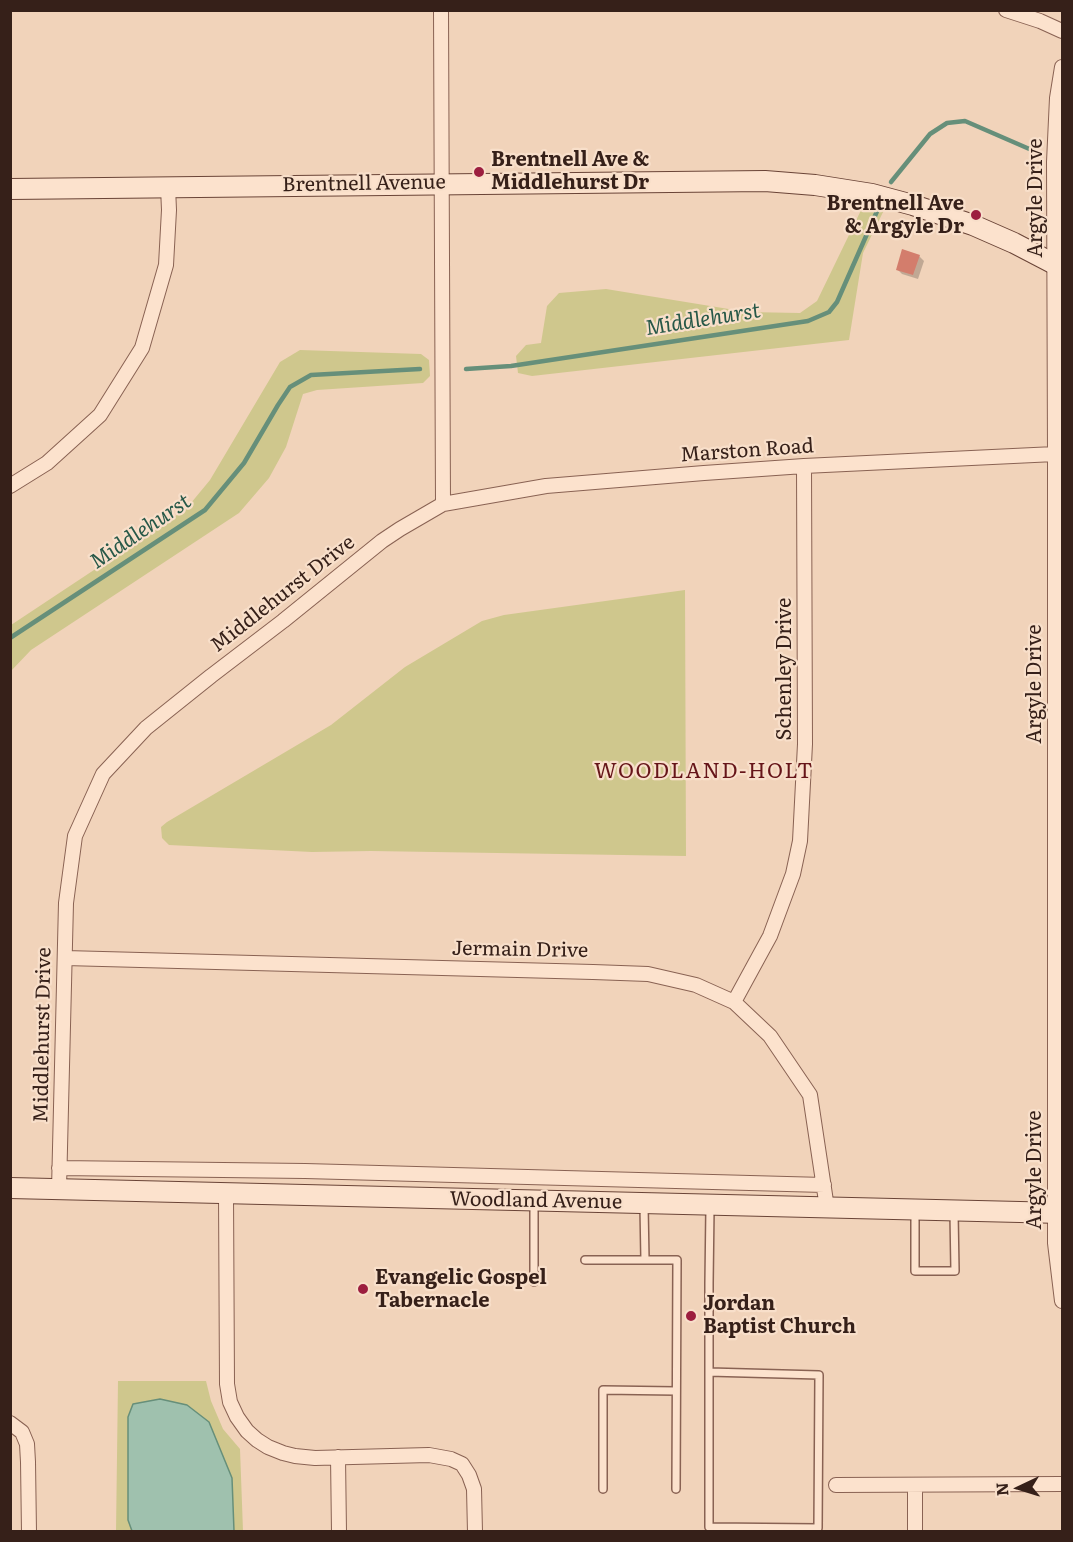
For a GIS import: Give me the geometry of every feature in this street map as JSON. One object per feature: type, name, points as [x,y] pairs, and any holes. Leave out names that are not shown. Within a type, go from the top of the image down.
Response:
[{"type":"street","points":[[441,10],[443,504]]},
{"type":"street","points":[[1006,10],[1062,31]]},
{"type":"street","name":"Argyle Drive","points":[[1062,67],[1057,98],[1054,162],[1059,266],[1055,454],[1059,1213],[1055,1243],[1062,1301]]},
{"type":"street","name":"Brentnell Avenue","points":[[10,189],[765,181],[815,185],[872,194],[913,205],[973,225],[1059,266]]},
{"type":"street","points":[[10,486],[47,463],[100,415],[142,348],[166,264],[168,187]]},
{"type":"street","name":"Marston Road","points":[[443,504],[546,486],[804,466],[1055,454]]},
{"type":"street","name":"Schenley Drive","points":[[734,1002],[770,936],[793,874],[800,842],[805,744],[804,466]]},
{"type":"street","name":"Middlehurst Drive","points":[[59,1189],[66,903],[75,836],[103,774],[146,728],[211,676],[382,541],[443,504]]},
{"type":"street","name":"Jermain Drive","points":[[65,958],[648,974],[696,985],[734,1002],[770,1036],[810,1095],[827,1208]]},
{"type":"street","points":[[59,1168],[305,1171],[824,1185]]},
{"type":"street","name":"Woodland Avenue","points":[[10,1188],[1059,1213]]},
{"type":"street","points":[[226,1194],[227,1384],[230,1402],[237,1418],[257,1440],[268,1447],[295,1456],[315,1458],[429,1455],[451,1458],[462,1464],[470,1475],[474,1489],[475,1532]]},
{"type":"street","points":[[10,1423],[22,1432],[27,1444],[29,1532]]},
{"type":"street","points":[[338,1457],[339,1532]]},
{"type":"street","points":[[836,1485],[1062,1484]]},
{"type":"street","points":[[915,1485],[915,1532]]},
{"type":"lane","points":[[534,1201],[534,1282]]},
{"type":"lane","points":[[644,1204],[645,1260]]},
{"type":"lane","points":[[709,1372],[819,1375],[818,1528],[709,1527],[709,1372],[710,1205]]},
{"type":"lane","points":[[915,1210],[915,1271],[955,1271],[954,1211]]},
{"type":"lane","points":[[585,1260],[677,1260],[676,1489]]},
{"type":"lane","points":[[603,1489],[603,1390],[676,1391]]},
{"type":"shaded area","points":[[864,204],[885,208],[863,253],[849,340],[532,376],[518,373],[516,356],[526,345],[541,343],[547,306],[559,293],[606,289],[747,312],[800,313],[817,301]]},
{"type":"shaded area","points":[[300,350],[421,354],[429,360],[430,376],[423,383],[317,390],[303,394],[286,447],[269,478],[239,513],[31,650],[11,671],[11,625],[186,509],[210,480],[280,362]]},
{"type":"shaded area","points":[[685,590],[686,856],[312,852],[169,845],[162,838],[161,827],[167,822],[331,725],[405,667],[482,621],[504,615]]},
{"type":"shaded area","points":[[118,1381],[206,1381],[211,1401],[223,1429],[240,1449],[243,1531],[234,1531],[232,1478],[128,1417],[128,1520],[132,1531],[116,1532]]},
{"type":"shaded area","points":[[160,1399],[187,1405],[209,1422],[232,1478],[234,1531],[132,1531],[128,1520],[128,1417],[133,1404]]},
{"type":"building","points":[[902,249],[920,255],[913,275],[896,270]]},
{"type":"waterway","name":"Middlehurst","points":[[891,182],[930,134],[947,123],[965,121],[1034,151]]},
{"type":"waterway","name":"Middlehurst","points":[[466,369],[511,366],[808,321],[829,312],[837,302],[878,209]]},
{"type":"waterway","name":"Middlehurst","points":[[10,638],[205,510],[244,463],[290,387],[311,375],[420,369]]},
{"type":"place","name":"Brentnell Ave & Middlehurst Dr","points":[[479,172]]},
{"type":"place","name":"Brentnell Ave & Argyle Dr","points":[[976,215]]},
{"type":"place","name":"Evangelic Gospel Tabernacle","points":[[363,1289]]},
{"type":"place","name":"Jordan Baptist Church","points":[[691,1316]]},
{"type":"district","name":"WOODLAND-HOLT","points":[[704,772]]}]
